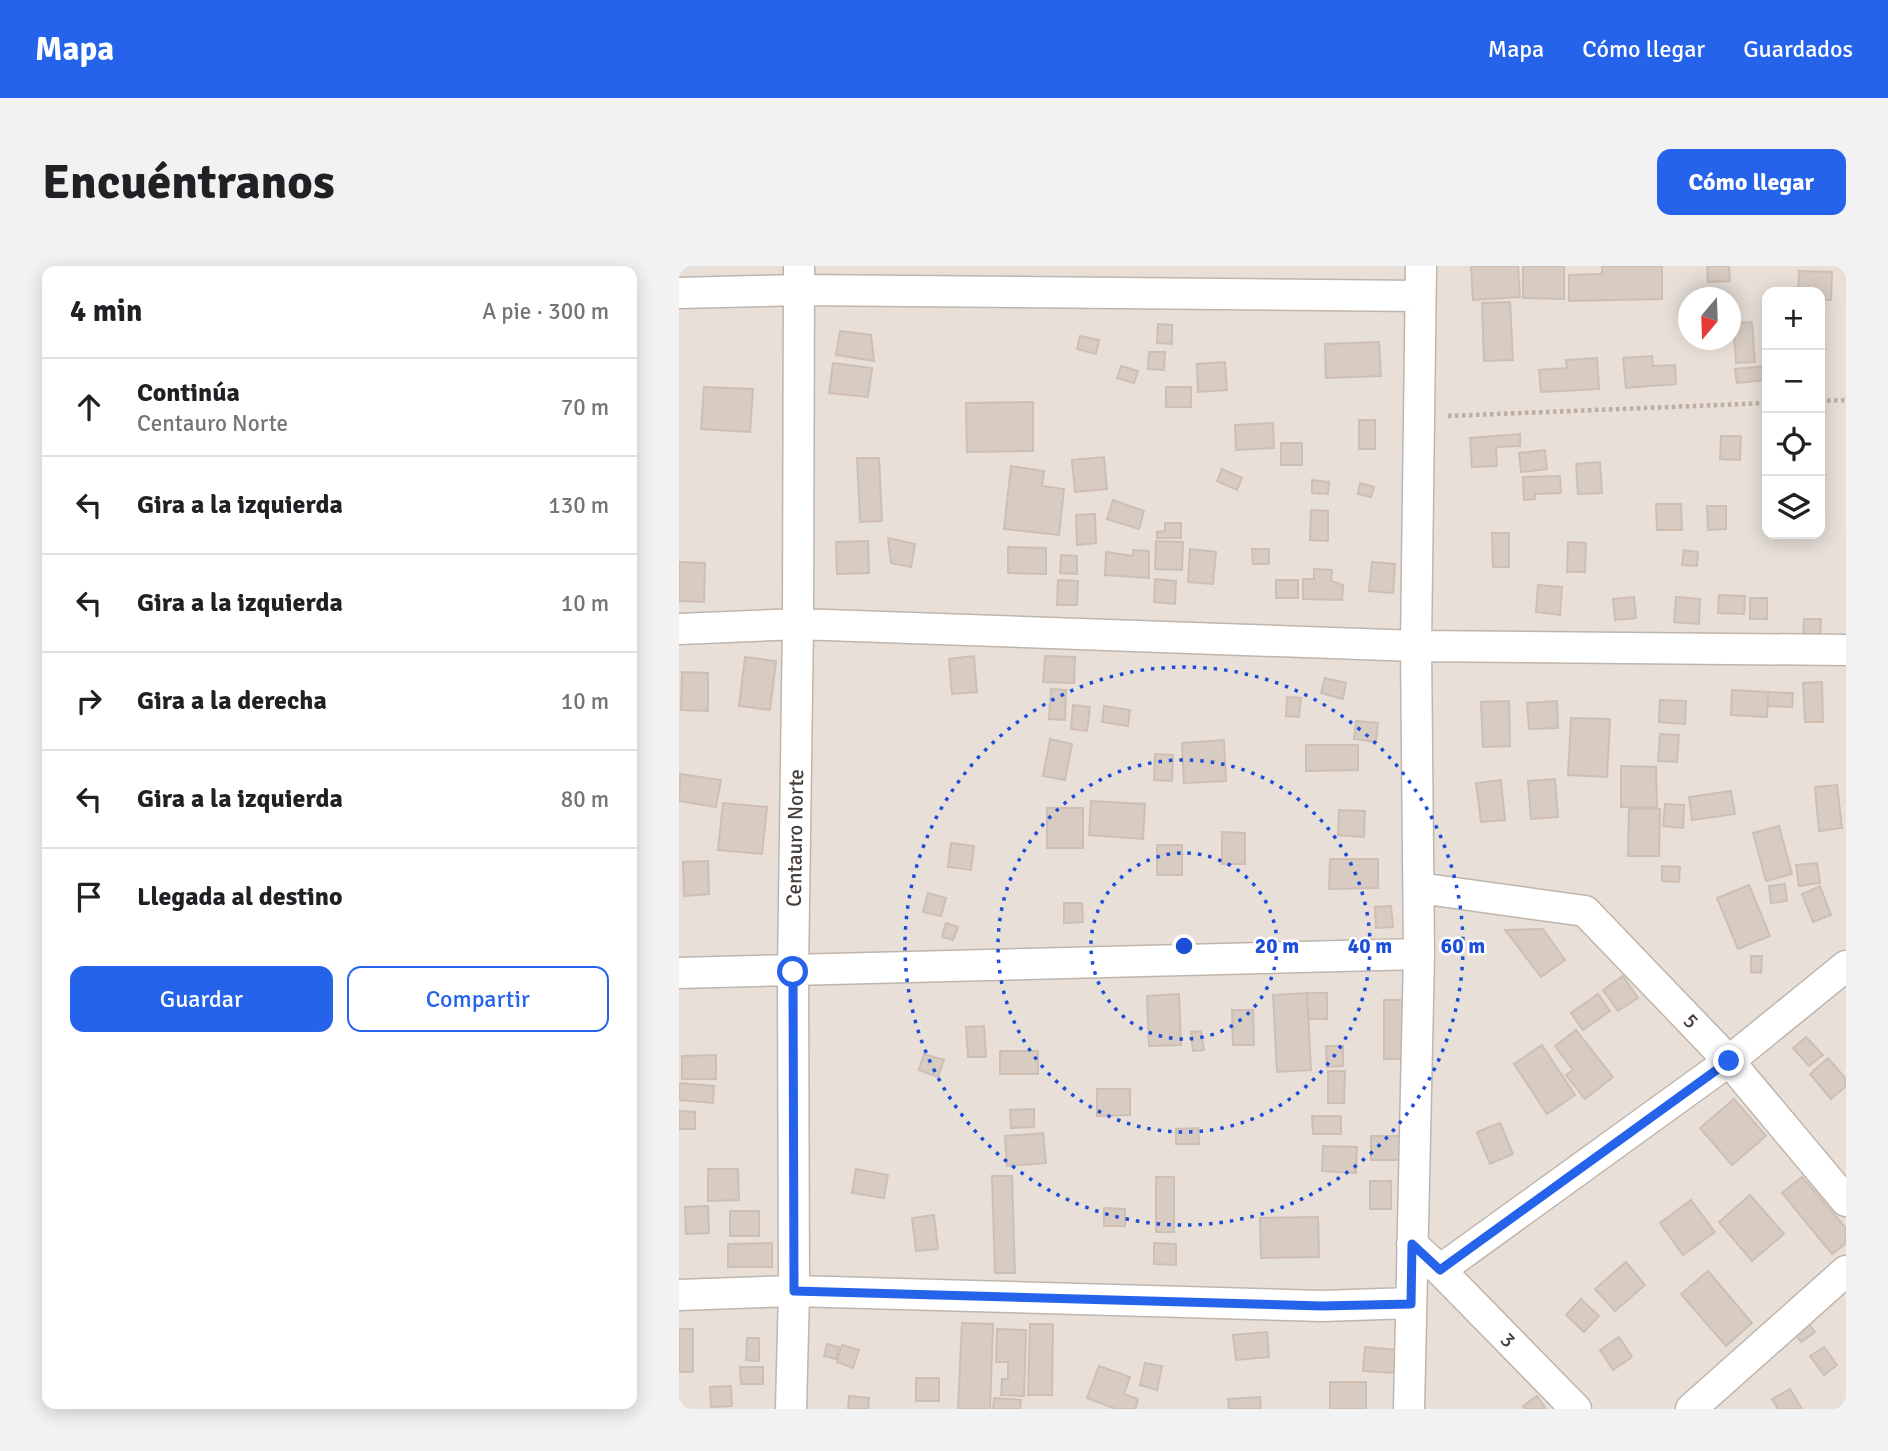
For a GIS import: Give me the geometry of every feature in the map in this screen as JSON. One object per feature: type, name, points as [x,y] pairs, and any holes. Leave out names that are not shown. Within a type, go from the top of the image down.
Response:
[{"type":"street","points":[[1409,1409],[1419,954],[1416,646],[1421,266]]},
{"type":"street","points":[[679,293],[799,278],[1419,296]]},
{"type":"street","name":"Centauro Norte","points":[[791,1409],[794,1291],[793,972],[799,278]]},
{"type":"street","points":[[679,629],[798,624],[1416,646],[1846,650]]},
{"type":"street","name":"5","points":[[1419,888],[1585,911],[1729,1061],[1846,1200]]},
{"type":"street","points":[[679,973],[1419,954]]},
{"type":"street","points":[[1440,1270],[1729,1061],[1846,966]]},
{"type":"street","name":"3","points":[[1412,1244],[1576,1409]]},
{"type":"street","points":[[1691,1409],[1846,1271]]},
{"type":"street","points":[[679,1295],[794,1291],[1322,1306],[1411,1304]]},
{"type":"path","points":[[1825,401],[1846,400]]},
{"type":"path","points":[[1419,417],[1762,403]]},
{"type":"shaded area","points":[[679,266],[1846,266],[1846,1409],[679,1409]]},
{"type":"building","points":[[1471,266],[1518,266],[1520,297],[1473,300]]},
{"type":"building","points":[[1523,266],[1564,266],[1564,299],[1523,298]]},
{"type":"building","points":[[1602,266],[1662,266],[1662,299],[1569,301],[1569,275],[1602,274]]},
{"type":"building","points":[[1707,266],[1729,266],[1730,281],[1708,282]]},
{"type":"building","points":[[1799,271],[1832,272],[1831,300],[1825,300],[1825,287],[1798,287]]},
{"type":"building","points":[[1510,302],[1513,360],[1484,361],[1482,303]]},
{"type":"building","points":[[1752,322],[1755,362],[1736,363],[1735,350],[1741,350],[1741,323]]},
{"type":"building","points":[[1158,324],[1172,325],[1172,344],[1157,343]]},
{"type":"building","points":[[840,331],[871,335],[874,361],[836,355]]},
{"type":"building","points":[[1080,336],[1099,340],[1096,354],[1077,349]]},
{"type":"building","points":[[1379,342],[1381,376],[1326,378],[1325,344]]},
{"type":"building","points":[[1149,352],[1165,352],[1164,370],[1148,369]]},
{"type":"building","points":[[1652,356],[1653,366],[1675,365],[1676,384],[1626,388],[1623,358]]},
{"type":"building","points":[[1597,358],[1599,389],[1541,392],[1539,370],[1567,368],[1566,360]]},
{"type":"building","points":[[1225,362],[1227,390],[1198,392],[1197,364]]},
{"type":"building","points":[[833,363],[872,368],[868,397],[829,393]]},
{"type":"building","points":[[1121,366],[1138,371],[1134,383],[1117,378]]},
{"type":"building","points":[[1762,366],[1762,380],[1737,383],[1735,369]]},
{"type":"building","points":[[704,387],[753,389],[750,432],[701,429]]},
{"type":"building","points":[[1166,387],[1191,387],[1191,407],[1166,407]]},
{"type":"building","points":[[1033,402],[1033,451],[967,452],[966,403]]},
{"type":"building","points":[[1359,420],[1375,420],[1375,449],[1359,449]]},
{"type":"building","points":[[1273,423],[1274,448],[1236,450],[1235,425]]},
{"type":"building","points":[[1520,434],[1520,446],[1496,447],[1497,466],[1472,467],[1470,438]]},
{"type":"building","points":[[1721,436],[1741,436],[1740,460],[1720,459]]},
{"type":"building","points":[[1281,443],[1302,443],[1302,465],[1281,465]]},
{"type":"building","points":[[1545,450],[1547,469],[1521,472],[1519,453]]},
{"type":"building","points":[[1104,457],[1107,489],[1075,492],[1072,460]]},
{"type":"building","points":[[857,458],[879,458],[882,521],[860,522]]},
{"type":"building","points":[[1600,462],[1602,493],[1578,494],[1576,464]]},
{"type":"building","points":[[1011,466],[1044,471],[1042,486],[1064,489],[1059,535],[1004,529]]},
{"type":"building","points":[[1222,469],[1242,478],[1237,490],[1217,481]]},
{"type":"building","points":[[1560,476],[1561,493],[1535,494],[1535,499],[1524,500],[1523,477]]},
{"type":"building","points":[[1312,480],[1329,482],[1328,494],[1312,493]]},
{"type":"building","points":[[1360,483],[1374,487],[1371,497],[1358,494]]},
{"type":"building","points":[[1113,500],[1144,511],[1139,529],[1107,519]]},
{"type":"building","points":[[1656,504],[1681,504],[1682,530],[1657,530]]},
{"type":"building","points":[[1707,506],[1726,506],[1726,529],[1708,530]]},
{"type":"building","points":[[1311,510],[1328,511],[1328,541],[1310,540]]},
{"type":"building","points":[[1095,514],[1096,543],[1077,545],[1076,515]]},
{"type":"building","points":[[1165,523],[1181,523],[1181,538],[1157,538],[1157,532],[1165,531]]},
{"type":"building","points":[[1492,533],[1509,533],[1509,567],[1493,567]]},
{"type":"building","points":[[888,538],[915,544],[911,567],[891,563]]},
{"type":"building","points":[[868,541],[869,573],[837,574],[836,542]]},
{"type":"building","points":[[1156,541],[1183,542],[1182,570],[1155,569]]},
{"type":"building","points":[[1568,542],[1586,543],[1585,572],[1567,572]]},
{"type":"building","points":[[1008,547],[1046,548],[1046,574],[1008,573]]},
{"type":"building","points":[[1190,549],[1216,552],[1213,584],[1188,582]]},
{"type":"building","points":[[1252,549],[1269,549],[1269,564],[1253,564]]},
{"type":"building","points":[[1133,550],[1149,551],[1149,578],[1105,575],[1106,552],[1133,556]]},
{"type":"building","points":[[1684,550],[1698,552],[1697,566],[1682,565]]},
{"type":"building","points":[[1061,555],[1077,556],[1077,574],[1060,573]]},
{"type":"building","points":[[679,562],[705,563],[704,602],[679,601]]},
{"type":"building","points":[[1372,562],[1395,564],[1393,593],[1369,591]]},
{"type":"building","points":[[1314,569],[1332,570],[1331,581],[1343,585],[1342,600],[1303,599],[1303,579],[1314,579]]},
{"type":"building","points":[[1155,579],[1176,581],[1175,604],[1154,602]]},
{"type":"building","points":[[1058,580],[1078,581],[1077,605],[1057,605]]},
{"type":"building","points":[[1276,580],[1298,580],[1298,598],[1276,598]]},
{"type":"building","points":[[1538,585],[1562,587],[1560,615],[1536,612]]},
{"type":"building","points":[[1719,595],[1745,596],[1744,614],[1718,613]]},
{"type":"building","points":[[1634,597],[1636,618],[1615,620],[1613,599]]},
{"type":"building","points":[[1676,597],[1700,599],[1699,624],[1674,622]]},
{"type":"building","points":[[1750,598],[1767,598],[1767,619],[1750,619]]},
{"type":"building","points":[[1804,619],[1821,619],[1820,646],[1803,645]]},
{"type":"building","points":[[974,656],[977,692],[952,694],[949,659]]},
{"type":"building","points":[[1045,656],[1075,657],[1074,683],[1043,682]]},
{"type":"building","points":[[745,657],[776,661],[770,710],[739,706]]},
{"type":"building","points":[[682,672],[708,673],[708,711],[681,710]]},
{"type":"building","points":[[1325,678],[1346,683],[1343,699],[1321,693]]},
{"type":"building","points":[[1822,682],[1823,722],[1805,722],[1803,683]]},
{"type":"building","points":[[1051,689],[1066,690],[1065,720],[1049,719]]},
{"type":"building","points":[[1732,690],[1768,692],[1767,717],[1731,715]]},
{"type":"building","points":[[1768,692],[1793,693],[1792,707],[1768,706]]},
{"type":"building","points":[[1287,697],[1301,698],[1299,717],[1286,716]]},
{"type":"building","points":[[1660,700],[1686,701],[1685,724],[1659,722]]},
{"type":"building","points":[[1509,701],[1510,746],[1483,747],[1481,702]]},
{"type":"building","points":[[1557,701],[1558,728],[1529,729],[1527,703]]},
{"type":"building","points":[[1073,705],[1090,707],[1087,731],[1071,729]]},
{"type":"building","points":[[1104,706],[1130,710],[1128,726],[1102,722]]},
{"type":"building","points":[[1571,718],[1610,719],[1607,777],[1568,775]]},
{"type":"building","points":[[1356,721],[1378,723],[1376,742],[1354,739]]},
{"type":"building","points":[[1660,734],[1679,735],[1677,762],[1658,761]]},
{"type":"building","points":[[1050,739],[1072,744],[1065,780],[1043,776]]},
{"type":"building","points":[[1224,740],[1226,781],[1184,783],[1182,743]]},
{"type":"building","points":[[1306,745],[1358,745],[1358,770],[1306,771]]},
{"type":"building","points":[[1155,754],[1173,755],[1172,781],[1154,780]]},
{"type":"building","points":[[1621,766],[1656,767],[1657,807],[1621,807]]},
{"type":"building","points":[[680,774],[721,780],[716,807],[679,801]]},
{"type":"building","points":[[1555,779],[1558,817],[1531,819],[1528,781]]},
{"type":"building","points":[[1501,780],[1505,820],[1481,822],[1476,783]]},
{"type":"building","points":[[1837,785],[1842,828],[1819,831],[1815,787]]},
{"type":"building","points":[[1731,791],[1735,814],[1692,820],[1689,797]]},
{"type":"building","points":[[1091,801],[1145,804],[1143,839],[1089,835]]},
{"type":"building","points":[[723,803],[767,807],[762,854],[718,850]]},
{"type":"building","points":[[1665,804],[1684,805],[1683,828],[1663,826]]},
{"type":"building","points":[[1047,808],[1083,808],[1083,848],[1047,848]]},
{"type":"building","points":[[1629,809],[1660,809],[1659,856],[1628,856]]},
{"type":"building","points":[[1339,810],[1365,811],[1364,837],[1338,835]]},
{"type":"building","points":[[1779,826],[1792,874],[1766,881],[1753,833]]},
{"type":"building","points":[[1222,832],[1245,833],[1245,864],[1222,864]]},
{"type":"building","points":[[951,843],[974,846],[971,870],[948,867]]},
{"type":"building","points":[[1157,845],[1182,845],[1182,875],[1157,875]]},
{"type":"building","points":[[1330,859],[1378,859],[1378,888],[1329,889]]},
{"type":"building","points":[[708,861],[709,894],[684,896],[683,862]]},
{"type":"building","points":[[1817,863],[1820,883],[1799,886],[1796,865]]},
{"type":"building","points":[[1662,866],[1680,867],[1679,882],[1662,881]]},
{"type":"building","points":[[1785,884],[1787,901],[1771,903],[1769,886]]},
{"type":"building","points":[[1749,885],[1770,936],[1738,949],[1717,898]]},
{"type":"building","points":[[1820,886],[1831,915],[1813,922],[1802,894]]},
{"type":"building","points":[[928,893],[946,898],[941,916],[923,912]]},
{"type":"building","points":[[1064,903],[1082,903],[1083,922],[1064,923]]},
{"type":"building","points":[[1391,906],[1393,927],[1376,928],[1375,907]]},
{"type":"building","points":[[946,923],[958,927],[953,940],[942,937]]},
{"type":"building","points":[[1543,929],[1565,960],[1541,977],[1505,930]]},
{"type":"building","points":[[1751,956],[1762,956],[1761,973],[1751,972]]},
{"type":"building","points":[[1623,976],[1638,998],[1618,1011],[1603,990]]},
{"type":"building","points":[[1307,993],[1311,1070],[1277,1072],[1273,995]]},
{"type":"building","points":[[1307,993],[1327,993],[1327,1019],[1308,1019]]},
{"type":"building","points":[[1179,994],[1181,1045],[1149,1046],[1147,996]]},
{"type":"building","points":[[1598,994],[1610,1011],[1583,1030],[1571,1013]]},
{"type":"building","points":[[1384,1000],[1408,1000],[1408,1059],[1384,1059]]},
{"type":"building","points":[[1232,1010],[1253,1010],[1254,1045],[1233,1045]]},
{"type":"building","points":[[984,1026],[986,1057],[968,1057],[966,1027]]},
{"type":"building","points":[[1576,1030],[1613,1077],[1585,1099],[1566,1075],[1573,1070],[1555,1046]]},
{"type":"building","points":[[1201,1031],[1204,1050],[1193,1051],[1191,1032]]},
{"type":"building","points":[[1806,1037],[1823,1055],[1809,1066],[1793,1048]]},
{"type":"building","points":[[1542,1045],[1575,1095],[1547,1114],[1514,1064]]},
{"type":"building","points":[[1326,1046],[1343,1046],[1343,1066],[1327,1067]]},
{"type":"building","points":[[1000,1051],[1038,1051],[1038,1074],[1000,1074]]},
{"type":"building","points":[[924,1054],[944,1060],[938,1077],[919,1070]]},
{"type":"building","points":[[716,1055],[716,1079],[682,1079],[682,1056]]},
{"type":"building","points":[[1828,1058],[1846,1079],[1846,1086],[1831,1099],[1810,1074]]},
{"type":"building","points":[[1328,1071],[1345,1071],[1344,1103],[1328,1103]]},
{"type":"building","points":[[679,1083],[714,1086],[713,1103],[679,1100]]},
{"type":"building","points":[[1097,1089],[1130,1089],[1130,1115],[1097,1116]]},
{"type":"building","points":[[1734,1099],[1766,1136],[1732,1165],[1700,1128]]},
{"type":"building","points":[[1034,1109],[1034,1127],[1011,1128],[1010,1110]]},
{"type":"building","points":[[679,1111],[695,1112],[695,1129],[679,1129]]},
{"type":"building","points":[[1312,1116],[1341,1116],[1341,1134],[1313,1134]]},
{"type":"building","points":[[1500,1123],[1513,1154],[1490,1164],[1477,1132]]},
{"type":"building","points":[[1198,1128],[1199,1144],[1176,1144],[1176,1129]]},
{"type":"building","points":[[1043,1133],[1046,1163],[1007,1166],[1005,1136]]},
{"type":"building","points":[[1371,1136],[1403,1136],[1403,1160],[1371,1160]]},
{"type":"building","points":[[1323,1146],[1357,1147],[1356,1173],[1322,1171]]},
{"type":"building","points":[[708,1169],[738,1169],[739,1200],[708,1201]]},
{"type":"building","points":[[856,1169],[888,1175],[884,1198],[852,1193]]},
{"type":"building","points":[[992,1176],[1012,1176],[1015,1273],[995,1273]]},
{"type":"building","points":[[1156,1177],[1174,1177],[1174,1232],[1156,1232]]},
{"type":"building","points":[[1802,1177],[1846,1228],[1846,1243],[1832,1254],[1782,1193]]},
{"type":"building","points":[[1370,1181],[1391,1181],[1391,1209],[1370,1209]]},
{"type":"building","points":[[1750,1195],[1784,1234],[1752,1261],[1719,1222]]},
{"type":"building","points":[[1691,1200],[1715,1232],[1683,1255],[1660,1223]]},
{"type":"building","points":[[708,1206],[709,1233],[686,1234],[685,1207]]},
{"type":"building","points":[[1104,1208],[1125,1209],[1125,1226],[1104,1226]]},
{"type":"building","points":[[730,1211],[759,1211],[759,1236],[730,1236]]},
{"type":"building","points":[[934,1215],[938,1249],[916,1251],[912,1218]]},
{"type":"building","points":[[1318,1217],[1319,1257],[1261,1258],[1260,1218]]},
{"type":"building","points":[[772,1243],[772,1267],[728,1267],[728,1244]]},
{"type":"building","points":[[1154,1243],[1176,1244],[1176,1265],[1154,1264]]},
{"type":"building","points":[[1626,1262],[1645,1285],[1615,1311],[1595,1289]]},
{"type":"building","points":[[1708,1271],[1752,1323],[1726,1346],[1681,1294]]},
{"type":"building","points":[[1581,1299],[1599,1316],[1584,1332],[1566,1315]]},
{"type":"building","points":[[1805,1319],[1815,1332],[1801,1342],[1791,1328]]},
{"type":"building","points":[[962,1323],[993,1324],[990,1409],[958,1409]]},
{"type":"building","points":[[1030,1324],[1053,1324],[1052,1395],[1028,1395]]},
{"type":"building","points":[[679,1329],[693,1329],[693,1372],[679,1372]]},
{"type":"building","points":[[997,1329],[1026,1330],[1024,1396],[1001,1395],[1002,1379],[1008,1379],[1008,1362],[996,1362]]},
{"type":"building","points":[[1267,1332],[1269,1357],[1236,1360],[1233,1335]]},
{"type":"building","points":[[1619,1337],[1632,1357],[1613,1370],[1600,1350]]},
{"type":"building","points":[[747,1338],[759,1338],[759,1361],[746,1360]]},
{"type":"building","points":[[827,1344],[839,1347],[836,1359],[824,1356]]},
{"type":"building","points":[[842,1345],[859,1350],[853,1368],[837,1362]]},
{"type":"building","points":[[1365,1347],[1397,1350],[1395,1373],[1363,1371]]},
{"type":"building","points":[[1824,1347],[1837,1365],[1824,1375],[1810,1356]]},
{"type":"building","points":[[1145,1363],[1162,1366],[1157,1390],[1140,1385]]},
{"type":"building","points":[[1099,1366],[1130,1377],[1124,1394],[1138,1399],[1135,1409],[1116,1409],[1087,1398]]},
{"type":"building","points":[[740,1367],[763,1367],[763,1384],[741,1384]]},
{"type":"building","points":[[916,1378],[939,1378],[939,1401],[916,1401]]},
{"type":"building","points":[[1330,1382],[1366,1382],[1366,1409],[1330,1409]]},
{"type":"building","points":[[731,1386],[732,1406],[711,1407],[710,1387]]},
{"type":"building","points":[[1790,1389],[1802,1409],[1778,1409],[1772,1399]]},
{"type":"building","points":[[849,1396],[869,1398],[868,1409],[848,1409]]},
{"type":"building","points":[[1537,1396],[1546,1409],[1525,1409],[1523,1406]]},
{"type":"building","points":[[1260,1397],[1261,1409],[1229,1409],[1228,1399]]},
{"type":"building","points":[[994,1398],[1021,1400],[1020,1409],[993,1409]]},
{"type":"route","points":[[793,972],[794,1291],[1322,1306],[1411,1304],[1412,1244],[1440,1270],[1729,1061]]}]
